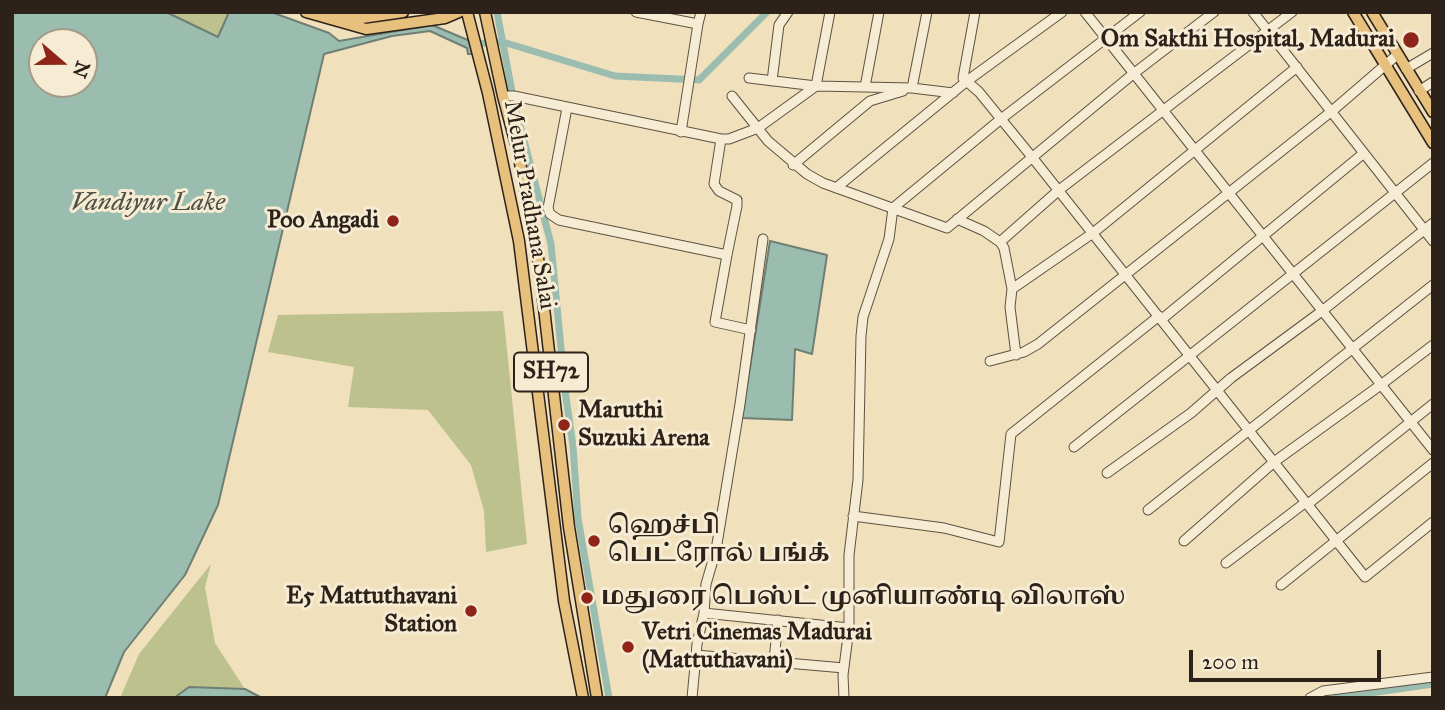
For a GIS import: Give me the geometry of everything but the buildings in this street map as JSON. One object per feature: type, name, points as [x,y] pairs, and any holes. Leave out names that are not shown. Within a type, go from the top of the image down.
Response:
[{"type":"main road","points":[[306,12],[366,29],[445,18],[460,19],[471,27]]},
{"type":"main road","points":[[327,12],[362,18],[403,12]]},
{"type":"main road","points":[[445,18],[459,12]]},
{"type":"main road","name":"Melur Pradhana Salai","points":[[467,12],[519,241],[564,601],[583,698]]},
{"type":"main road","points":[[1353,12],[1383,67],[1433,143]]},
{"type":"main road","points":[[1372,12],[1433,112]]},
{"type":"main road","name":"Melur Pradhana Salai","points":[[484,14],[509,96],[539,264],[569,527],[597,698]]},
{"type":"street","points":[[636,12],[698,24]]},
{"type":"street","points":[[681,132],[701,12]]},
{"type":"street","points":[[772,81],[779,25],[788,12]]},
{"type":"street","points":[[509,96],[681,132],[729,139],[758,128],[816,86],[830,12]]},
{"type":"street","points":[[865,87],[879,12]]},
{"type":"street","points":[[912,88],[927,12]]},
{"type":"street","points":[[975,12],[963,78],[1001,119],[1059,190],[1365,577],[1433,522]]},
{"type":"street","points":[[836,188],[967,81],[1062,12]]},
{"type":"street","points":[[1085,12],[1433,450]]},
{"type":"street","points":[[844,698],[844,668],[849,628],[849,555],[858,480],[862,327],[889,239],[894,208],[1001,119],[1140,12]]},
{"type":"street","points":[[733,96],[758,128],[793,164],[807,174],[836,188],[947,228],[1133,74],[1214,12]]},
{"type":"street","points":[[1252,12],[1433,242]]},
{"type":"street","points":[[1000,242],[1059,190],[1292,12]]},
{"type":"street","points":[[1406,69],[1433,53]]},
{"type":"street","points":[[990,361],[1016,355],[1038,344],[1332,111],[1397,55]]},
{"type":"street","points":[[1012,289],[1093,233],[1297,67]]},
{"type":"street","points":[[749,78],[816,86],[912,88],[953,93]]},
{"type":"street","points":[[1419,91],[1433,82]]},
{"type":"street","points":[[793,164],[870,101],[912,88]]},
{"type":"street","points":[[567,108],[548,208],[550,214],[559,220],[727,255]]},
{"type":"street","points":[[721,139],[714,184],[719,191],[737,201],[737,206],[713,319],[718,324],[751,330]]},
{"type":"street","points":[[853,516],[944,528],[999,542],[1011,433],[1160,318],[1364,153]]},
{"type":"street","points":[[1074,447],[1433,163]]},
{"type":"street","points":[[957,219],[984,231],[1000,242],[1007,254],[1016,355]]},
{"type":"street","points":[[1107,473],[1191,413],[1231,378],[1322,311],[1433,223]]},
{"type":"street","points":[[692,698],[706,584],[716,550],[763,239]]},
{"type":"street","points":[[1148,510],[1433,285]]},
{"type":"street","points":[[1184,541],[1274,462],[1433,345]]},
{"type":"street","points":[[1226,563],[1433,404]]},
{"type":"street","points":[[1281,585],[1433,463]]},
{"type":"street","points":[[704,613],[849,628]]},
{"type":"street","points":[[774,661],[778,620]]},
{"type":"street","points":[[696,655],[844,668]]},
{"type":"street","points":[[1310,698],[1323,691],[1433,677]]},
{"type":"green space","points":[[166,12],[229,12],[218,37]]},
{"type":"green space","points":[[503,311],[527,544],[486,552],[484,511],[471,465],[428,410],[348,407],[354,367],[268,352],[278,315]]},
{"type":"green space","points":[[211,564],[205,587],[215,643],[245,689],[189,687],[174,698],[120,698],[139,654]]},
{"type":"water","name":"Vandiyur Lake","points":[[12,12],[166,12],[218,37],[229,12],[271,12],[329,33],[339,41],[432,25],[470,41],[473,54],[468,54],[467,48],[430,31],[392,36],[324,54],[218,505],[185,575],[124,652],[105,698],[12,698]]},
{"type":"water","points":[[770,241],[827,255],[812,354],[795,349],[792,420],[742,418]]},
{"type":"water","points":[[189,687],[245,689],[262,698],[174,698]]},
{"type":"waterway","points":[[497,12],[514,102],[551,244],[578,518],[609,698]]},
{"type":"waterway","points":[[472,44],[503,42],[615,76],[699,80],[767,12]]},
{"type":"waterway","points":[[1335,698],[1433,684]]},
{"type":"place","name":"Om Sakthi Hospital, Madurai","points":[[1411,40]]},
{"type":"place","name":"Poo Angadi","points":[[393,221]]},
{"type":"place","name":"Maruthi Suzuki Arena","points":[[564,425]]},
{"type":"place","name":"ஹெச்பி பெட்ரோல் பங்க்","points":[[594,541]]},
{"type":"place","name":"மதுரை பெஸ்ட் முனியாண்டி விலாஸ்","points":[[587,598]]},
{"type":"place","name":"E5 Mattuthavani Station","points":[[471,611]]},
{"type":"place","name":"Vetri Cinemas Madurai (Mattuthavani)","points":[[628,647]]}]
